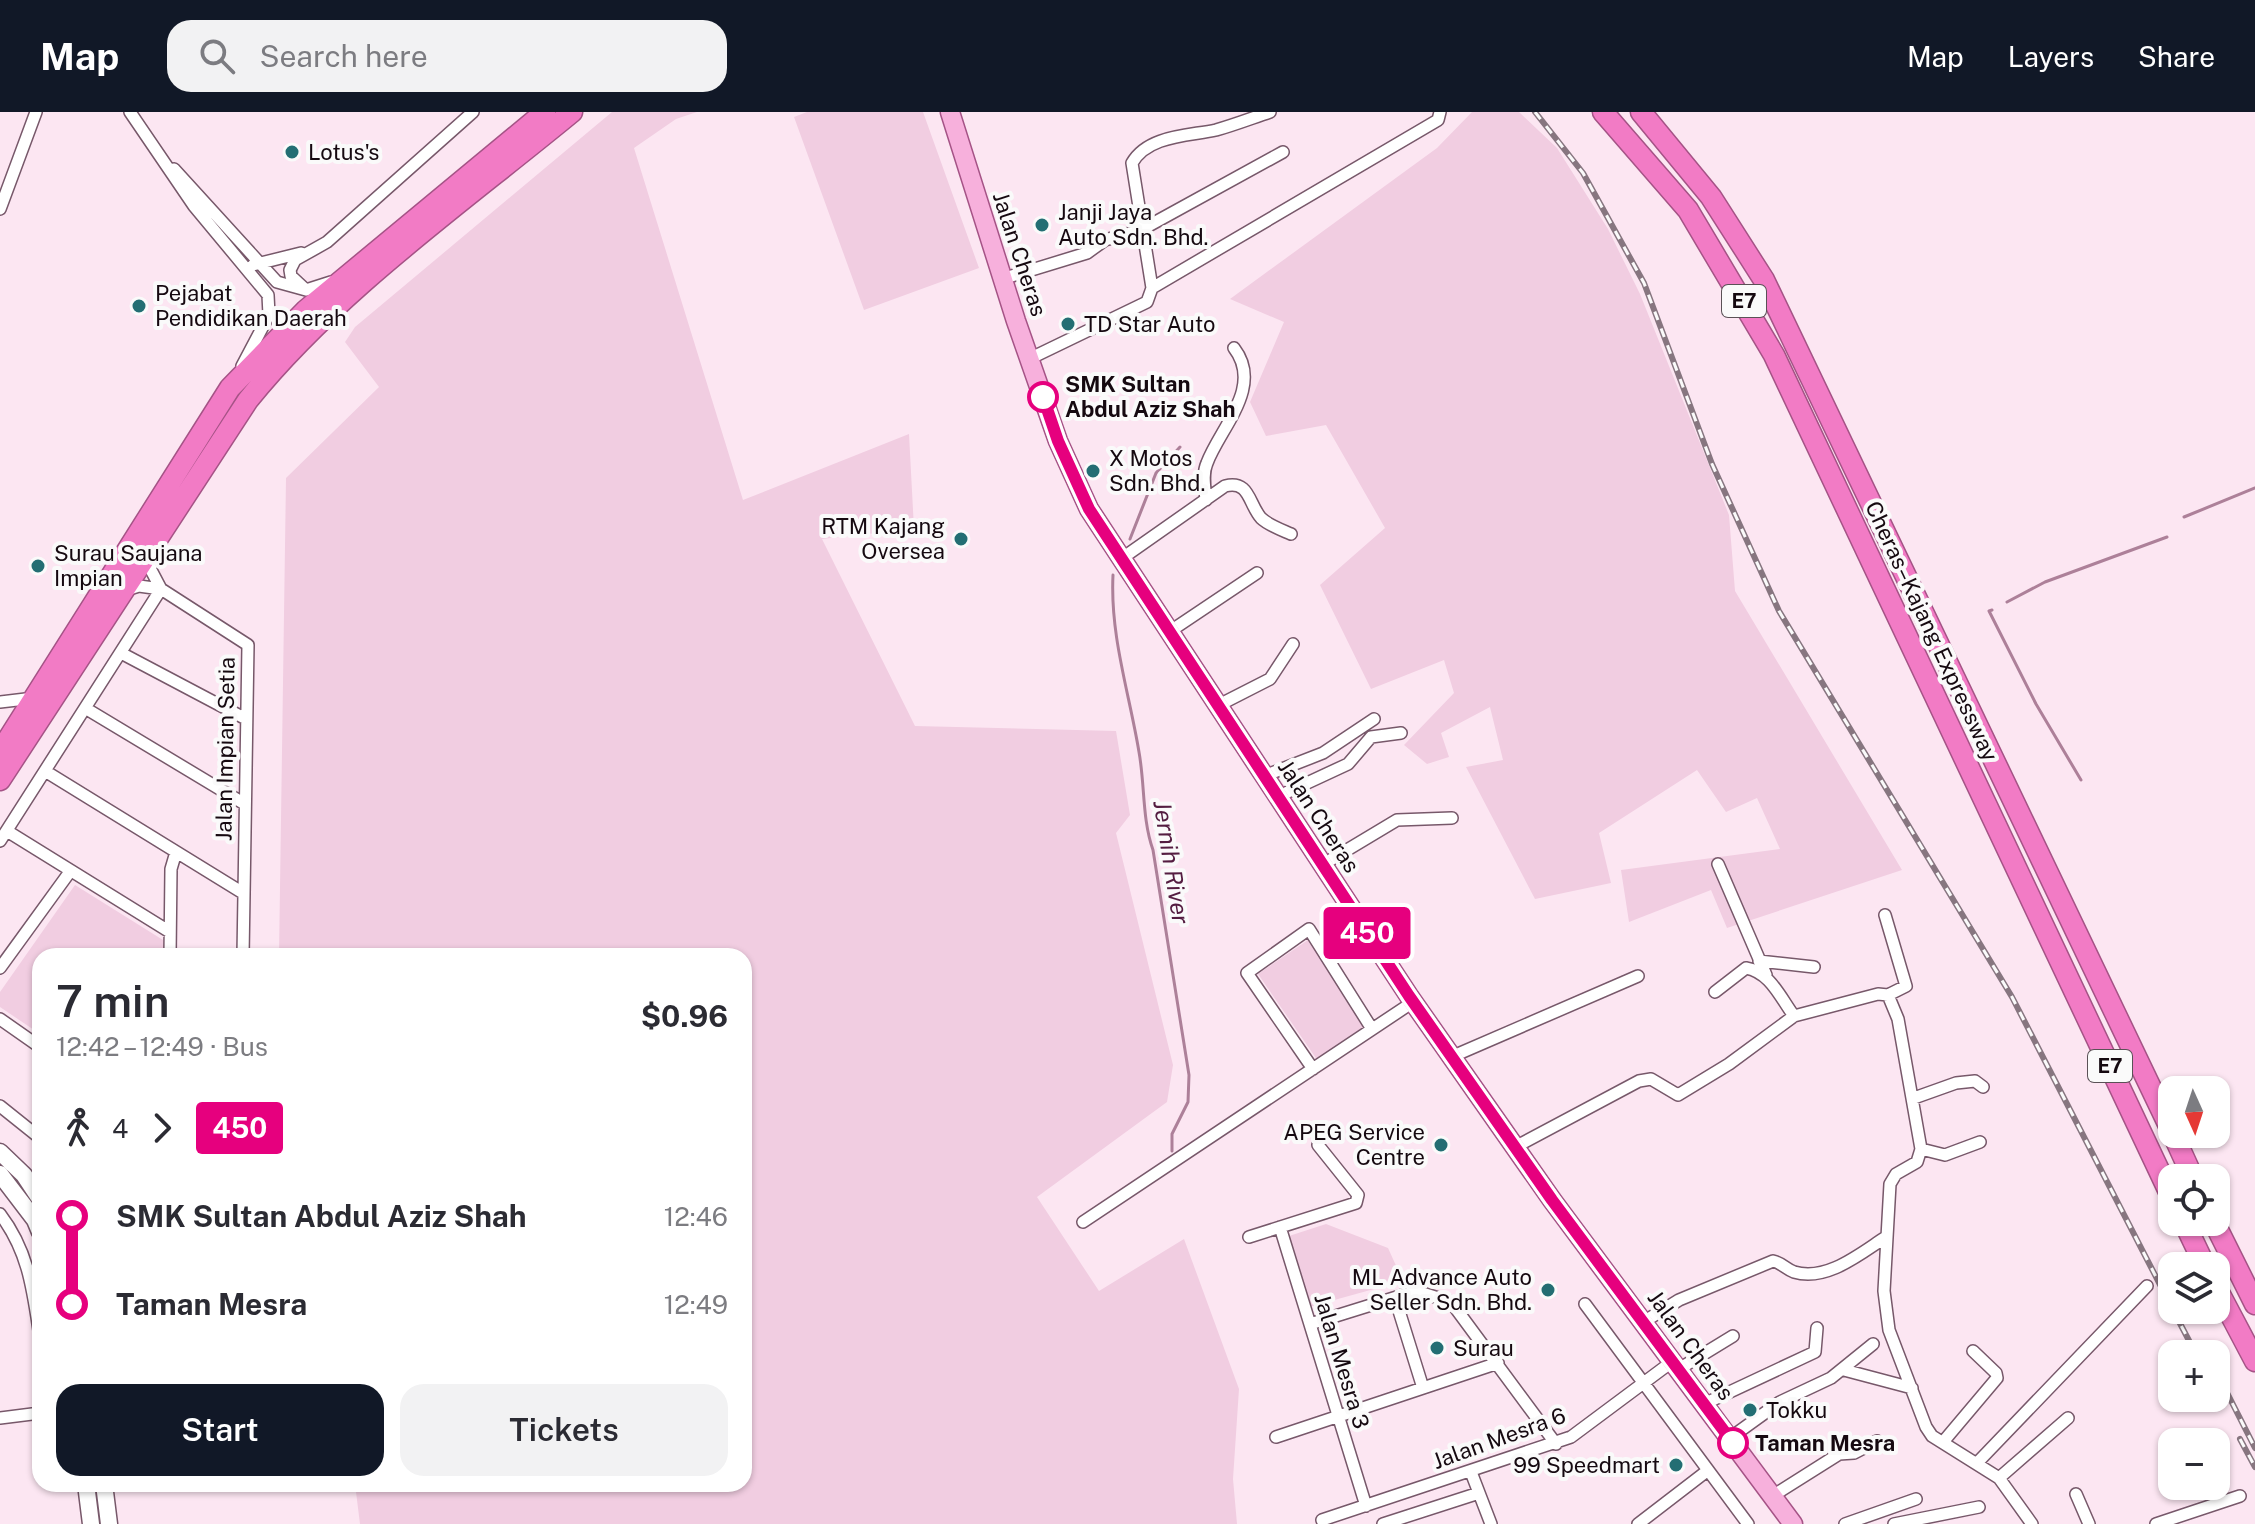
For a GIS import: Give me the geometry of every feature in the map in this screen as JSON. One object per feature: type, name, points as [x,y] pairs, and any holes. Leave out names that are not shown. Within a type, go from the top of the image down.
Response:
[{"type":"highway","points":[[0,780],[239,414],[272,371],[343,302],[519,145],[545,112]]},
{"type":"highway","points":[[0,752],[230,388],[306,310],[356,268],[519,145],[572,112]]},
{"type":"highway","name":"Cheras–Kajang Expressway","points":[[1603,112],[1688,210],[1774,355],[2158,1168]]},
{"type":"highway","name":"Cheras–Kajang Expressway","points":[[1641,112],[1711,197],[1764,280],[2158,1104]]},
{"type":"highway","points":[[2221,1236],[2255,1304]]},
{"type":"highway","points":[[2230,1314],[2255,1361]]},
{"type":"main road","name":"Jalan Cheras","points":[[950,112],[1029,359],[1075,480],[1121,559],[1451,1057],[1793,1524]]},
{"type":"street","points":[[0,209],[36,112]]},
{"type":"street","points":[[130,112],[136,125],[170,166],[194,206],[253,265],[285,287],[306,290],[326,285],[356,268]]},
{"type":"street","points":[[253,265],[305,253],[327,242],[473,112]]},
{"type":"street","points":[[1152,288],[1132,163],[1138,152],[1185,133],[1214,130],[1270,112]]},
{"type":"street","points":[[1029,359],[1143,306],[1152,288],[1438,120],[1440,112]]},
{"type":"street","points":[[1002,279],[1087,253],[1105,240],[1141,230],[1283,152]]},
{"type":"street","points":[[305,253],[290,270],[294,282],[306,290]]},
{"type":"street","points":[[230,388],[269,315],[268,295],[253,265]]},
{"type":"street","points":[[1206,500],[1206,464],[1243,390],[1241,357],[1234,348]]},
{"type":"street","points":[[1121,559],[1225,486],[1240,485],[1262,519],[1291,534]]},
{"type":"street","points":[[149,556],[151,570],[161,589]]},
{"type":"street","points":[[1169,632],[1257,573]]},
{"type":"street","points":[[126,590],[139,586],[161,589]]},
{"type":"street","points":[[161,589],[3,836],[170,932]]},
{"type":"street","name":"Jalan Impian Setia","points":[[161,589],[248,645],[243,948]]},
{"type":"street","points":[[1217,706],[1270,679],[1293,644]]},
{"type":"street","points":[[121,653],[246,719]]},
{"type":"street","points":[[13,733],[1,704],[34,698]]},
{"type":"street","points":[[85,708],[243,803]]},
{"type":"street","points":[[1264,776],[1323,753],[1374,719]]},
{"type":"street","points":[[1277,797],[1348,764],[1371,737],[1401,733]]},
{"type":"street","points":[[45,771],[243,893]]},
{"type":"street","points":[[1322,865],[1397,820],[1452,818]]},
{"type":"street","points":[[170,948],[171,869],[176,852]]},
{"type":"street","points":[[1718,864],[1759,961],[1794,1016]]},
{"type":"street","points":[[0,968],[69,873]]},
{"type":"street","points":[[1515,1147],[1639,1081],[1651,1079],[1678,1095],[1729,1064],[1794,1016],[1878,994],[1888,995],[1906,986],[1885,915]]},
{"type":"street","points":[[1313,1069],[1247,973],[1309,929],[1372,1029]]},
{"type":"street","points":[[1759,961],[1814,967]]},
{"type":"street","points":[[1715,992],[1746,968],[1766,975]]},
{"type":"street","points":[[1451,1057],[1638,976]]},
{"type":"street","points":[[1888,995],[1898,1019],[1921,1149],[1917,1162],[1896,1174],[1890,1184],[1885,1318],[1926,1427],[1943,1442],[1999,1478],[2032,1524]]},
{"type":"street","points":[[1083,1222],[1413,1002]]},
{"type":"street","points":[[0,1019],[32,1041]]},
{"type":"street","points":[[1914,1098],[1956,1083],[1975,1081],[1983,1087]]},
{"type":"street","points":[[0,1106],[32,1132]]},
{"type":"street","points":[[1921,1149],[1945,1155],[1980,1142]]},
{"type":"street","points":[[1249,1237],[1358,1200],[1318,1145]]},
{"type":"street","points":[[0,1152],[32,1187]]},
{"type":"street","points":[[0,1174],[32,1220]]},
{"type":"street","points":[[0,1214],[16,1236],[29,1267],[32,1286]]},
{"type":"street","name":"Jalan Mesra 3","points":[[1280,1227],[1366,1506]]},
{"type":"street","points":[[1645,1321],[1679,1300],[1773,1261],[1782,1263],[1793,1272],[1817,1272],[1839,1266],[1886,1237]]},
{"type":"street","points":[[1977,1463],[2147,1286]]},
{"type":"street","points":[[1310,1324],[1416,1291],[1451,1302],[1556,1444]]},
{"type":"street","points":[[1395,1298],[1423,1388]]},
{"type":"street","points":[[1585,1304],[1748,1524]]},
{"type":"street","points":[[1704,1404],[1815,1352],[1817,1328]]},
{"type":"street","name":"Jalan Mesra 6","points":[[1323,1522],[1556,1444],[1571,1437],[1644,1383],[1733,1336]]},
{"type":"street","points":[[1730,1438],[1780,1402],[1844,1370],[1873,1344]]},
{"type":"street","points":[[1943,1442],[1997,1378],[1996,1373],[1973,1351]]},
{"type":"street","points":[[1276,1437],[1498,1363]]},
{"type":"street","points":[[1844,1370],[1912,1388]]},
{"type":"street","points":[[0,1418],[32,1414]]},
{"type":"street","points":[[1999,1478],[2068,1418]]},
{"type":"street","points":[[1774,1495],[1839,1454],[1854,1453],[1877,1441]]},
{"type":"street","points":[[1638,1524],[1707,1471]]},
{"type":"street","points":[[1471,1472],[1491,1524]]},
{"type":"street","points":[[87,1492],[91,1524]]},
{"type":"street","points":[[105,1492],[109,1524]]},
{"type":"street","points":[[1383,1524],[1479,1493]]},
{"type":"street","points":[[2076,1494],[2089,1524]]},
{"type":"street","points":[[2156,1524],[2240,1496]]},
{"type":"street","points":[[1845,1524],[1916,1499]]},
{"type":"street","points":[[1894,1524],[1979,1507]]},
{"type":"shaded area","points":[[612,112],[697,112],[676,119],[634,148],[743,500],[909,434],[914,529],[822,539],[915,726],[1116,731],[1130,815],[1116,833],[1173,1065],[1167,1102],[1037,1197],[1099,1291],[1184,1239],[1239,1389],[1233,1479],[1237,1524],[360,1524],[356,1492],[752,1492],[752,948],[279,948],[286,478],[379,387],[345,342],[355,327]]},
{"type":"shaded area","points":[[807,112],[923,112],[979,268],[864,310],[794,117]]},
{"type":"shaded area","points":[[1472,112],[1519,112],[1557,148],[1608,229],[1640,294],[1729,515],[1735,591],[1902,870],[1727,928],[1711,890],[1629,922],[1621,870],[1780,849],[1757,798],[1726,812],[1697,770],[1599,833],[1611,883],[1535,899],[1466,767],[1503,760],[1490,707],[1441,733],[1449,757],[1427,764],[1404,745],[1454,693],[1444,660],[1371,689],[1320,585],[1385,528],[1326,425],[1266,436],[1250,402],[1284,322],[1230,299],[1437,148]]},
{"type":"shaded area","points":[[75,885],[163,940],[164,948],[32,948],[32,1029],[0,1007],[0,992]]},
{"type":"shaded area","points":[[1308,940],[1368,1027],[1318,1061],[1258,974]]},
{"type":"shaded area","points":[[1326,1224],[1388,1248],[1403,1281],[1309,1307],[1289,1236]]},
{"type":"waterway","points":[[1130,539],[1156,473],[1180,447]]},
{"type":"waterway","points":[[2184,517],[2255,488]]},
{"type":"waterway","points":[[2007,602],[2045,582],[2167,537]]},
{"type":"waterway","name":"Jernih River","points":[[1113,575],[1117,642],[1139,752],[1147,826],[1189,1075],[1188,1102],[1172,1134],[1172,1151]]},
{"type":"waterway","points":[[1992,610],[1989,611],[2036,704],[2081,780]]},
{"type":"railway","points":[[1535,112],[1583,173],[1644,283],[1712,464],[1779,611],[2012,997],[2158,1281]]},
{"type":"railway","points":[[2180,1324],[2189,1340]]},
{"type":"railway","points":[[2230,1399],[2255,1448]]},
{"type":"railway","points":[[2240,1439],[2255,1467]]},
{"type":"bus line","name":"450","points":[[1043,397],[1058,441],[1089,509],[1409,996],[1552,1200],[1733,1443]]},
{"type":"place","name":"Lotus's","points":[[292,152]]},
{"type":"place","name":"Janji Jaya Auto Sdn. Bhd.","points":[[1042,225]]},
{"type":"place","name":"Pejabat Pendidikan Daerah","points":[[139,306]]},
{"type":"place","name":"TD Star Auto","points":[[1068,324]]},
{"type":"place","name":"SMK Sultan Abdul Aziz Shah","points":[[1043,397]]},
{"type":"place","name":"X Motos Sdn. Bhd.","points":[[1093,471]]},
{"type":"place","name":"RTM Kajang Oversea","points":[[961,539]]},
{"type":"place","name":"Surau Saujana Impian","points":[[38,566]]},
{"type":"place","name":"APEG Service Centre","points":[[1441,1145]]},
{"type":"place","name":"ML Advance Auto Seller Sdn. Bhd.","points":[[1548,1290]]},
{"type":"place","name":"Surau","points":[[1437,1348]]},
{"type":"place","name":"Tokku","points":[[1750,1410]]},
{"type":"place","name":"Taman Mesra","points":[[1733,1443]]},
{"type":"place","name":"99 Speedmart","points":[[1676,1465]]}]
